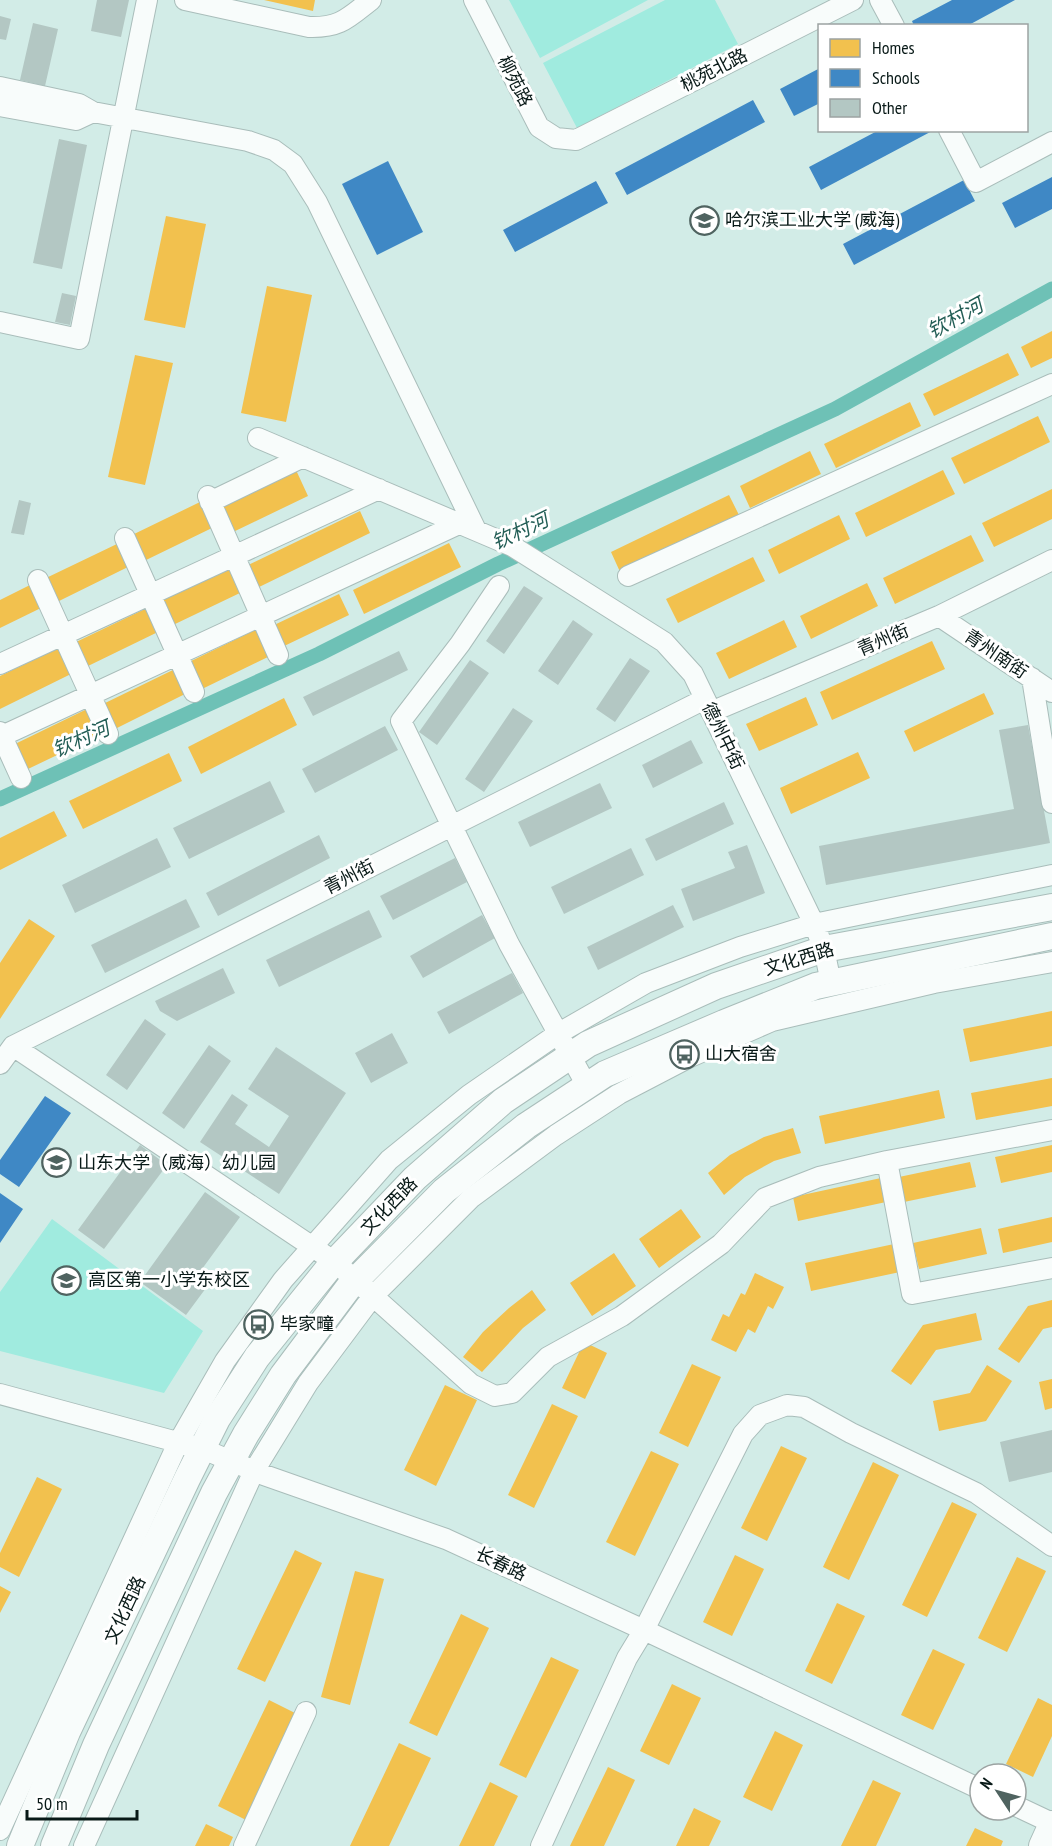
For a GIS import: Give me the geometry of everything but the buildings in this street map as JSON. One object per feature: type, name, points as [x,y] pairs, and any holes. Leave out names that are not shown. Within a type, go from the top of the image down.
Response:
[{"type":"main road","name":"文化西路","points":[[20,1846],[190,1446],[217,1419],[257,1357],[335,1262],[415,1178],[503,1101],[588,1044],[716,986],[824,949],[1052,907]]},
{"type":"main road","name":"文化西路","points":[[54,1846],[101,1734],[230,1462],[283,1375],[365,1288],[444,1191],[526,1126],[605,1074],[724,1023],[816,986],[1052,936]]},
{"type":"main road","points":[[1042,1846],[1052,1824]]},
{"type":"street","points":[[0,322],[79,339],[147,0]]},
{"type":"street","points":[[185,0],[250,7],[309,27],[327,28],[341,23],[371,0]]},
{"type":"street","name":"柳苑路","points":[[474,0],[538,127],[556,138],[576,140]]},
{"type":"street","name":"桃苑北路","points":[[576,140],[853,0]]},
{"type":"street","points":[[880,0],[893,24]]},
{"type":"street","points":[[0,87],[79,104],[93,112],[248,141],[274,150],[293,164],[317,202],[468,527],[261,616],[1,734],[21,778]]},
{"type":"street","points":[[0,106],[76,120],[93,112]]},
{"type":"street","points":[[950,132],[976,182],[1052,142]]},
{"type":"street","points":[[628,576],[1052,384]]},
{"type":"street","name":"德州中街","points":[[258,438],[512,546],[664,642],[693,674],[814,924],[824,949],[831,983]]},
{"type":"street","points":[[278,655],[209,499],[303,457]]},
{"type":"street","points":[[0,664],[380,489]]},
{"type":"street","points":[[125,538],[194,692]]},
{"type":"street","name":"青州街","points":[[0,1064],[13,1046],[451,826],[708,706],[939,616],[1052,560]]},
{"type":"street","points":[[38,580],[108,734]]},
{"type":"street","points":[[499,586],[460,644],[401,722],[509,944],[587,1086]]},
{"type":"street","name":"青州南街","points":[[939,616],[1052,692]]},
{"type":"street","points":[[1032,678],[1052,802]]},
{"type":"street","points":[[0,1830],[190,1446],[225,1361],[283,1280],[389,1160],[469,1095],[559,1033],[646,983],[740,947],[814,924],[1052,875]]},
{"type":"street","points":[[84,1846],[254,1471],[365,1288],[471,1198],[556,1135],[619,1094],[690,1058],[772,1021],[934,983],[1052,962]]},
{"type":"street","points":[[13,1046],[335,1262],[471,1384],[495,1396],[512,1393],[548,1357],[622,1316],[721,1244],[765,1198],[819,1177],[887,1161],[1052,1130]]},
{"type":"street","points":[[887,1161],[912,1294],[1052,1268]]},
{"type":"street","name":"长春路","points":[[0,1394],[190,1446],[446,1539],[968,1783]]},
{"type":"street","points":[[542,1846],[627,1658],[644,1630],[743,1434],[760,1415],[787,1405],[804,1407],[851,1433],[976,1493],[1052,1546]]},
{"type":"street","points":[[244,1846],[306,1712]]},
{"type":"street","points":[[1028,1812],[1052,1824]]},
{"type":"green space","points":[[509,0],[648,0],[540,58]]},
{"type":"green space","points":[[665,0],[715,0],[738,44],[577,128],[543,63]]},
{"type":"green space","name":"高区第一小学东校区","points":[[52,1219],[203,1331],[164,1393],[0,1351],[0,1292]]},
{"type":"waterway","name":"钦村河","points":[[0,799],[319,654],[498,564],[835,409],[1052,289]]},
{"type":"place","name":"哈尔滨工业大学 (威海)","points":[[704,220]]},
{"type":"place","name":"山大宿舍","points":[[684,1054]]},
{"type":"place","name":"山东大学（威海）幼儿园","points":[[57,1163]]},
{"type":"place","name":"高区第一小学东校区","points":[[67,1280]]},
{"type":"place","name":"毕家疃","points":[[259,1324]]}]
